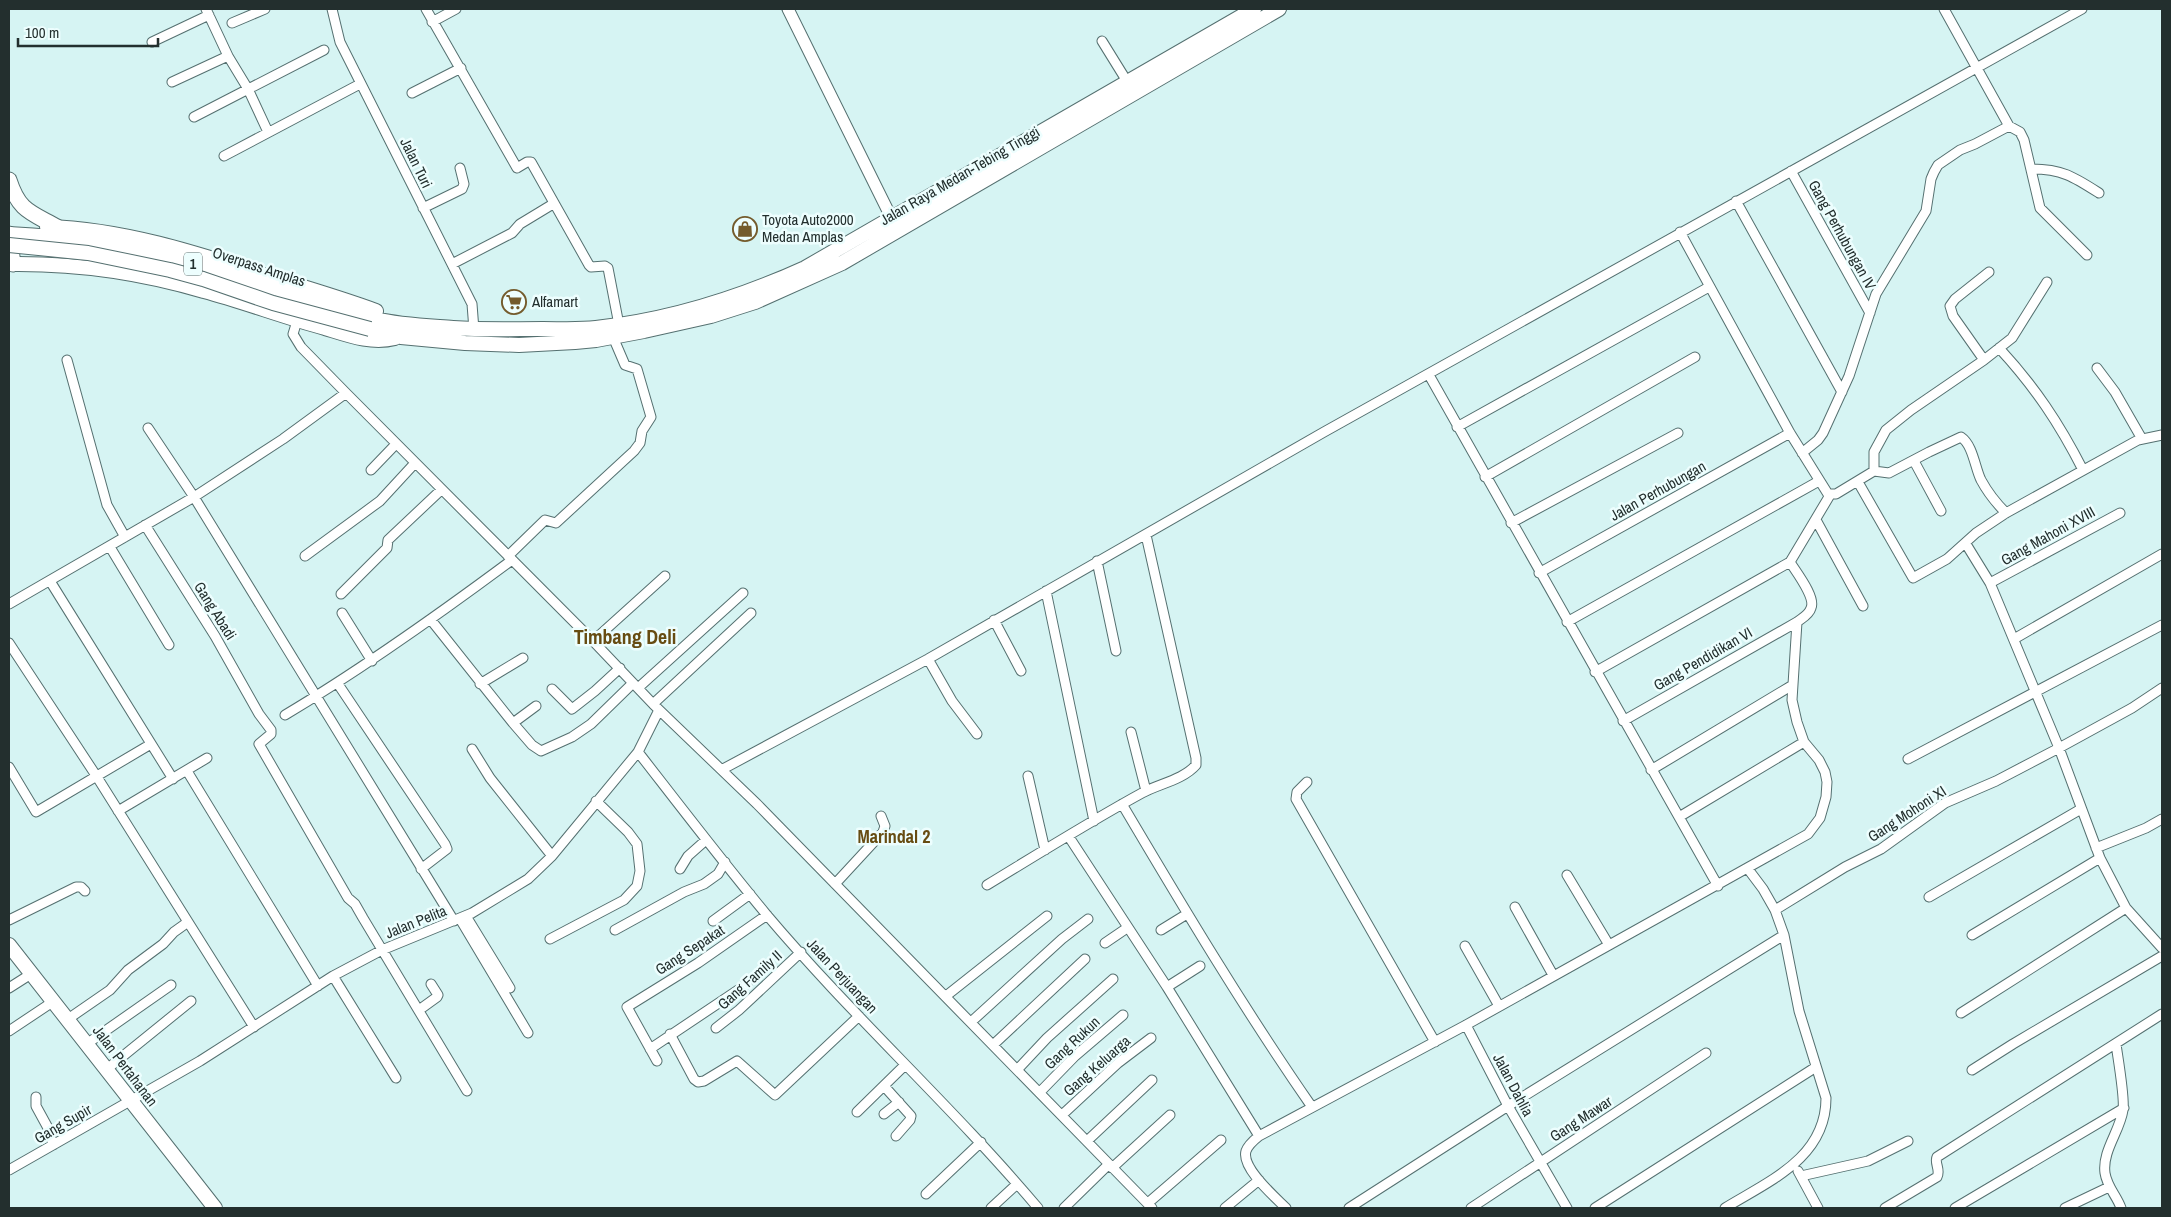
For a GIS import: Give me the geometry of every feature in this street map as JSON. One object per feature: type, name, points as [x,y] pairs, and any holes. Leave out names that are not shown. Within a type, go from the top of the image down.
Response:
[{"type":"highway","points":[[9,180],[18,203],[28,211],[57,227]]},
{"type":"highway","points":[[9,234],[11,264]]},
{"type":"main road","name":"Jalan Raya Medan-Tebing Tinggi","points":[[401,337],[465,343],[519,345],[589,341],[666,316],[726,300],[764,286],[829,256],[1254,9]]},
{"type":"main road","name":"Jalan Raya Medan-Tebing Tinggi","points":[[410,324],[474,330],[594,329],[616,331],[730,310],[755,302],[825,271],[1279,9]]},
{"type":"main road","points":[[9,226],[57,227],[137,238],[358,304],[410,324]]},
{"type":"main road","name":"Overpass Amplas","points":[[9,234],[90,241],[173,259],[371,324],[401,337]]},
{"type":"main road","name":"Overpass Amplas","points":[[9,245],[88,252],[203,279],[273,303],[371,324],[410,324]]},
{"type":"main road","points":[[11,264],[96,267],[205,291],[298,321],[363,339],[377,341],[401,337]]},
{"type":"main road","name":"Jalan Pertahanan","points":[[9,946],[88,1043],[130,1101],[215,1208]]},
{"type":"street","points":[[232,23],[264,9]]},
{"type":"street","name":"Jalan Turi","points":[[332,9],[340,42],[472,304],[474,330]]},
{"type":"street","points":[[285,714],[338,684],[431,620],[510,558],[545,520],[556,523],[634,451],[640,443],[642,430],[651,417],[648,401],[637,369],[625,365],[616,331],[608,268],[605,266],[591,267],[589,265],[531,162],[527,162],[518,168],[426,9]]},
{"type":"street","points":[[432,22],[456,9]]},
{"type":"street","points":[[788,9],[892,220]]},
{"type":"street","points":[[1944,9],[2009,126],[2016,129],[2022,136],[2032,169],[2040,208],[2087,255]]},
{"type":"street","points":[[722,768],[928,659],[1097,561],[1680,232],[2082,9]]},
{"type":"street","points":[[152,42],[207,12],[228,56],[248,89],[268,132]]},
{"type":"street","points":[[1102,41],[1128,83]]},
{"type":"street","points":[[194,117],[324,50]]},
{"type":"street","points":[[172,82],[228,56]]},
{"type":"street","points":[[412,93],[461,68]]},
{"type":"street","points":[[224,156],[360,84]]},
{"type":"street","points":[[1802,453],[1824,433],[1842,392],[1876,294],[1926,211],[1931,179],[1938,165],[1960,150],[2009,126]]},
{"type":"street","points":[[423,208],[462,189],[464,184],[460,168]]},
{"type":"street","points":[[2032,169],[2068,174],[2098,193]]},
{"type":"street","name":"Gang Perhubungan IV","points":[[1790,172],[1870,313]]},
{"type":"street","points":[[1736,201],[1842,392]]},
{"type":"street","points":[[452,264],[512,233],[520,224],[553,204]]},
{"type":"street","points":[[1680,232],[1790,433],[1819,481],[1830,495]]},
{"type":"street","points":[[1984,360],[1953,316],[1950,306],[1954,300],[1989,272]]},
{"type":"street","points":[[1874,471],[1874,452],[1886,430],[2012,338],[2047,282]]},
{"type":"street","points":[[1457,426],[1709,286]]},
{"type":"street","points":[[298,321],[293,334],[301,347],[620,668],[656,707],[722,768],[1150,1206],[1221,1140]]},
{"type":"street","points":[[1999,348],[2050,409],[2083,470]]},
{"type":"street","points":[[1485,477],[1695,357]]},
{"type":"street","points":[[67,360],[107,505],[125,537]]},
{"type":"street","points":[[2097,368],[2115,392],[2142,439]]},
{"type":"street","points":[[1429,375],[1539,573],[1718,886]]},
{"type":"street","points":[[9,604],[194,497],[283,439],[346,393]]},
{"type":"street","points":[[148,428],[194,497],[421,869],[510,988]]},
{"type":"street","points":[[1511,523],[1678,433]]},
{"type":"street","name":"Jalan Perhubungan","points":[[1539,573],[1790,433]]},
{"type":"street","points":[[1858,482],[1913,578],[1947,559],[1966,544],[1976,533],[2006,513],[2142,439],[2162,435]]},
{"type":"street","points":[[1830,495],[1836,494],[1858,482],[1874,471],[1889,473],[1929,452],[1962,438],[1970,451],[1980,479],[2006,513]]},
{"type":"street","points":[[371,470],[396,444]]},
{"type":"street","points":[[1914,461],[1941,511]]},
{"type":"street","points":[[305,556],[380,501],[415,463]]},
{"type":"street","points":[[1567,622],[1819,481]]},
{"type":"street","points":[[341,594],[387,548],[388,540],[441,490]]},
{"type":"street","points":[[1595,672],[1790,562],[1830,495]]},
{"type":"street","name":"Gang Mahoni XVIII","points":[[1990,583],[2120,513]]},
{"type":"street","points":[[1816,520],[1862,606]]},
{"type":"street","name":"Gang Abadi","points":[[145,525],[215,636],[271,733],[260,742],[260,746],[343,890],[355,904],[382,950]]},
{"type":"street","points":[[987,885],[1122,804],[1187,773],[1194,767],[1196,762],[1146,535]]},
{"type":"street","points":[[1966,544],[1990,583],[2014,639],[2059,748],[2100,858],[2126,908],[2162,948]]},
{"type":"street","points":[[110,547],[169,645]]},
{"type":"street","points":[[2014,639],[2162,554]]},
{"type":"street","points":[[1097,561],[1116,651]]},
{"type":"street","points":[[1286,1208],[1249,1168],[1245,1157],[1246,1149],[1259,1136],[1435,1042],[1553,975],[1718,886],[1808,834],[1815,828],[1826,797],[1825,772],[1804,742],[1793,709],[1791,686],[1797,622],[1808,614],[1812,604],[1808,591],[1790,562]]},
{"type":"street","points":[[593,641],[665,576]]},
{"type":"street","points":[[50,581],[173,779]]},
{"type":"street","points":[[1046,591],[1094,821]]},
{"type":"street","points":[[431,620],[480,684],[532,745],[541,751],[591,724],[743,593]]},
{"type":"street","points":[[342,613],[372,661]]},
{"type":"street","points":[[656,707],[751,614]]},
{"type":"street","points":[[994,620],[1021,671]]},
{"type":"street","name":"Gang Pendidikan VI","points":[[1623,721],[1797,622]]},
{"type":"street","points":[[1908,759],[2162,625]]},
{"type":"street","points":[[9,643],[97,777],[254,1027]]},
{"type":"street","points":[[480,684],[523,658]]},
{"type":"street","points":[[928,659],[952,701],[977,734]]},
{"type":"street","points":[[552,689],[572,708],[595,692],[620,668]]},
{"type":"street","points":[[338,684],[445,844],[446,849],[444,853],[421,869]]},
{"type":"street","points":[[1651,770],[1791,686]]},
{"type":"street","name":"Gang Mohoni XI","points":[[1775,910],[1845,867],[1881,849],[1945,803],[1996,781],[2059,748],[2132,708],[2162,688]]},
{"type":"street","points":[[513,723],[536,706]]},
{"type":"street","name":"Jalan Pelita","points":[[130,1101],[200,1062],[333,976],[382,950],[460,919],[528,879],[552,856],[638,752],[656,707]]},
{"type":"street","points":[[1131,732],[1146,791]]},
{"type":"street","points":[[1679,817],[1804,742]]},
{"type":"street","points":[[9,766],[36,812],[151,744]]},
{"type":"street","points":[[472,749],[490,778],[552,856]]},
{"type":"street","name":"Jalan Perjuangan","points":[[638,752],[767,915],[905,1064],[981,1142],[1038,1208]]},
{"type":"street","points":[[118,811],[207,758]]},
{"type":"street","points":[[187,771],[318,986]]},
{"type":"street","points":[[1028,776],[1045,850]]},
{"type":"street","points":[[1307,782],[1297,792],[1296,799],[1435,1042]]},
{"type":"street","points":[[550,939],[624,900],[637,886],[640,872],[637,844],[628,832],[596,801]]},
{"type":"street","points":[[1122,804],[1186,914],[1265,1039],[1312,1107]]},
{"type":"street","points":[[1929,897],[2080,808]]},
{"type":"street","points":[[835,884],[883,832],[885,826],[881,816]]},
{"type":"street","points":[[2096,848],[2146,828],[2162,819]]},
{"type":"street","points":[[1069,837],[1167,987],[1259,1136]]},
{"type":"street","points":[[680,869],[688,856],[706,840]]},
{"type":"street","points":[[1972,936],[2100,858]]},
{"type":"street","points":[[615,930],[684,892],[704,884],[718,874],[725,862]]},
{"type":"street","points":[[1726,1208],[1795,1166],[1817,1138],[1824,1123],[1826,1098],[1799,1011],[1784,935],[1775,910],[1763,889],[1748,869]]},
{"type":"street","points":[[1567,875],[1609,945]]},
{"type":"street","points":[[9,920],[76,887],[81,887],[85,891]]},
{"type":"street","points":[[713,921],[750,894]]},
{"type":"street","points":[[1515,907],[1553,975]]},
{"type":"street","points":[[1961,1013],[2126,908]]},
{"type":"street","points":[[1161,930],[1186,914]]},
{"type":"street","name":"Gang Sepakat","points":[[650,1049],[628,1007],[767,915]]},
{"type":"street","points":[[946,996],[1048,916]]},
{"type":"street","points":[[460,919],[528,1033]]},
{"type":"street","points":[[971,1022],[1062,938],[1088,919]]},
{"type":"street","points":[[68,1018],[110,990],[128,970],[163,944],[174,932],[188,922]]},
{"type":"street","points":[[1105,942],[1127,928]]},
{"type":"street","points":[[1349,1208],[1508,1106],[1784,935]]},
{"type":"street","points":[[1465,946],[1499,1006]]},
{"type":"street","points":[[382,950],[467,1092]]},
{"type":"street","name":"Gang Family II","points":[[716,1028],[801,952]]},
{"type":"street","points":[[1972,1070],[2012,1044],[2162,956]]},
{"type":"street","points":[[993,1045],[1085,959]]},
{"type":"street","points":[[1167,987],[1200,966]]},
{"type":"street","points":[[9,988],[31,974]]},
{"type":"street","points":[[333,976],[396,1078]]},
{"type":"street","points":[[1017,1070],[1047,1038],[1113,979]]},
{"type":"street","points":[[419,1010],[437,998],[438,995],[431,984]]},
{"type":"street","points":[[657,1061],[650,1049],[747,984]]},
{"type":"street","points":[[88,1043],[171,985]]},
{"type":"street","points":[[722,1000],[735,1013]]},
{"type":"street","points":[[9,1031],[54,1001]]},
{"type":"street","points":[[107,1069],[191,1001]]},
{"type":"street","points":[[1885,1208],[1937,1177],[1939,1175],[1937,1157],[2162,1014]]},
{"type":"street","name":"Gang Rukun","points":[[1040,1092],[1075,1056],[1123,1015]]},
{"type":"street","points":[[670,1034],[694,1079],[698,1082],[704,1081],[737,1061],[775,1095],[860,1016]]},
{"type":"street","name":"Jalan Dahlia","points":[[1466,1025],[1508,1106],[1567,1208]]},
{"type":"street","name":"Gang Keluarga","points":[[1062,1115],[1118,1063],[1151,1038]]},
{"type":"street","points":[[2116,1044],[2124,1108],[2120,1124],[2105,1159],[2105,1175],[2121,1208]]},
{"type":"street","name":"Gang Mawar","points":[[1471,1208],[1706,1053]]},
{"type":"street","points":[[857,1112],[905,1064]]},
{"type":"street","points":[[1595,1208],[1816,1067]]},
{"type":"street","points":[[1087,1141],[1152,1080]]},
{"type":"street","points":[[884,1086],[911,1117],[896,1136]]},
{"type":"street","points":[[36,1097],[36,1106],[48,1128],[53,1145]]},
{"type":"street","name":"Gang Supir","points":[[9,1170],[130,1101]]},
{"type":"street","points":[[884,1114],[899,1102]]},
{"type":"street","points":[[1955,1208],[2124,1108]]},
{"type":"street","points":[[1064,1208],[1170,1115]]},
{"type":"street","points":[[1801,1176],[1868,1161],[1908,1141]]},
{"type":"street","points":[[926,1194],[981,1142]]},
{"type":"street","points":[[1795,1166],[1818,1208]]},
{"type":"street","points":[[1225,1208],[1259,1180]]},
{"type":"street","points":[[991,1208],[1017,1184]]},
{"type":"street","points":[[2065,1208],[2109,1186]]},
{"type":"place","name":"Toyota Auto2000 Medan Amplas","points":[[745,229]]},
{"type":"place","name":"Alfamart","points":[[514,302]]},
{"type":"district","name":"Timbang Deli","points":[[625,637]]},
{"type":"district","name":"Marindal 2","points":[[894,837]]}]
